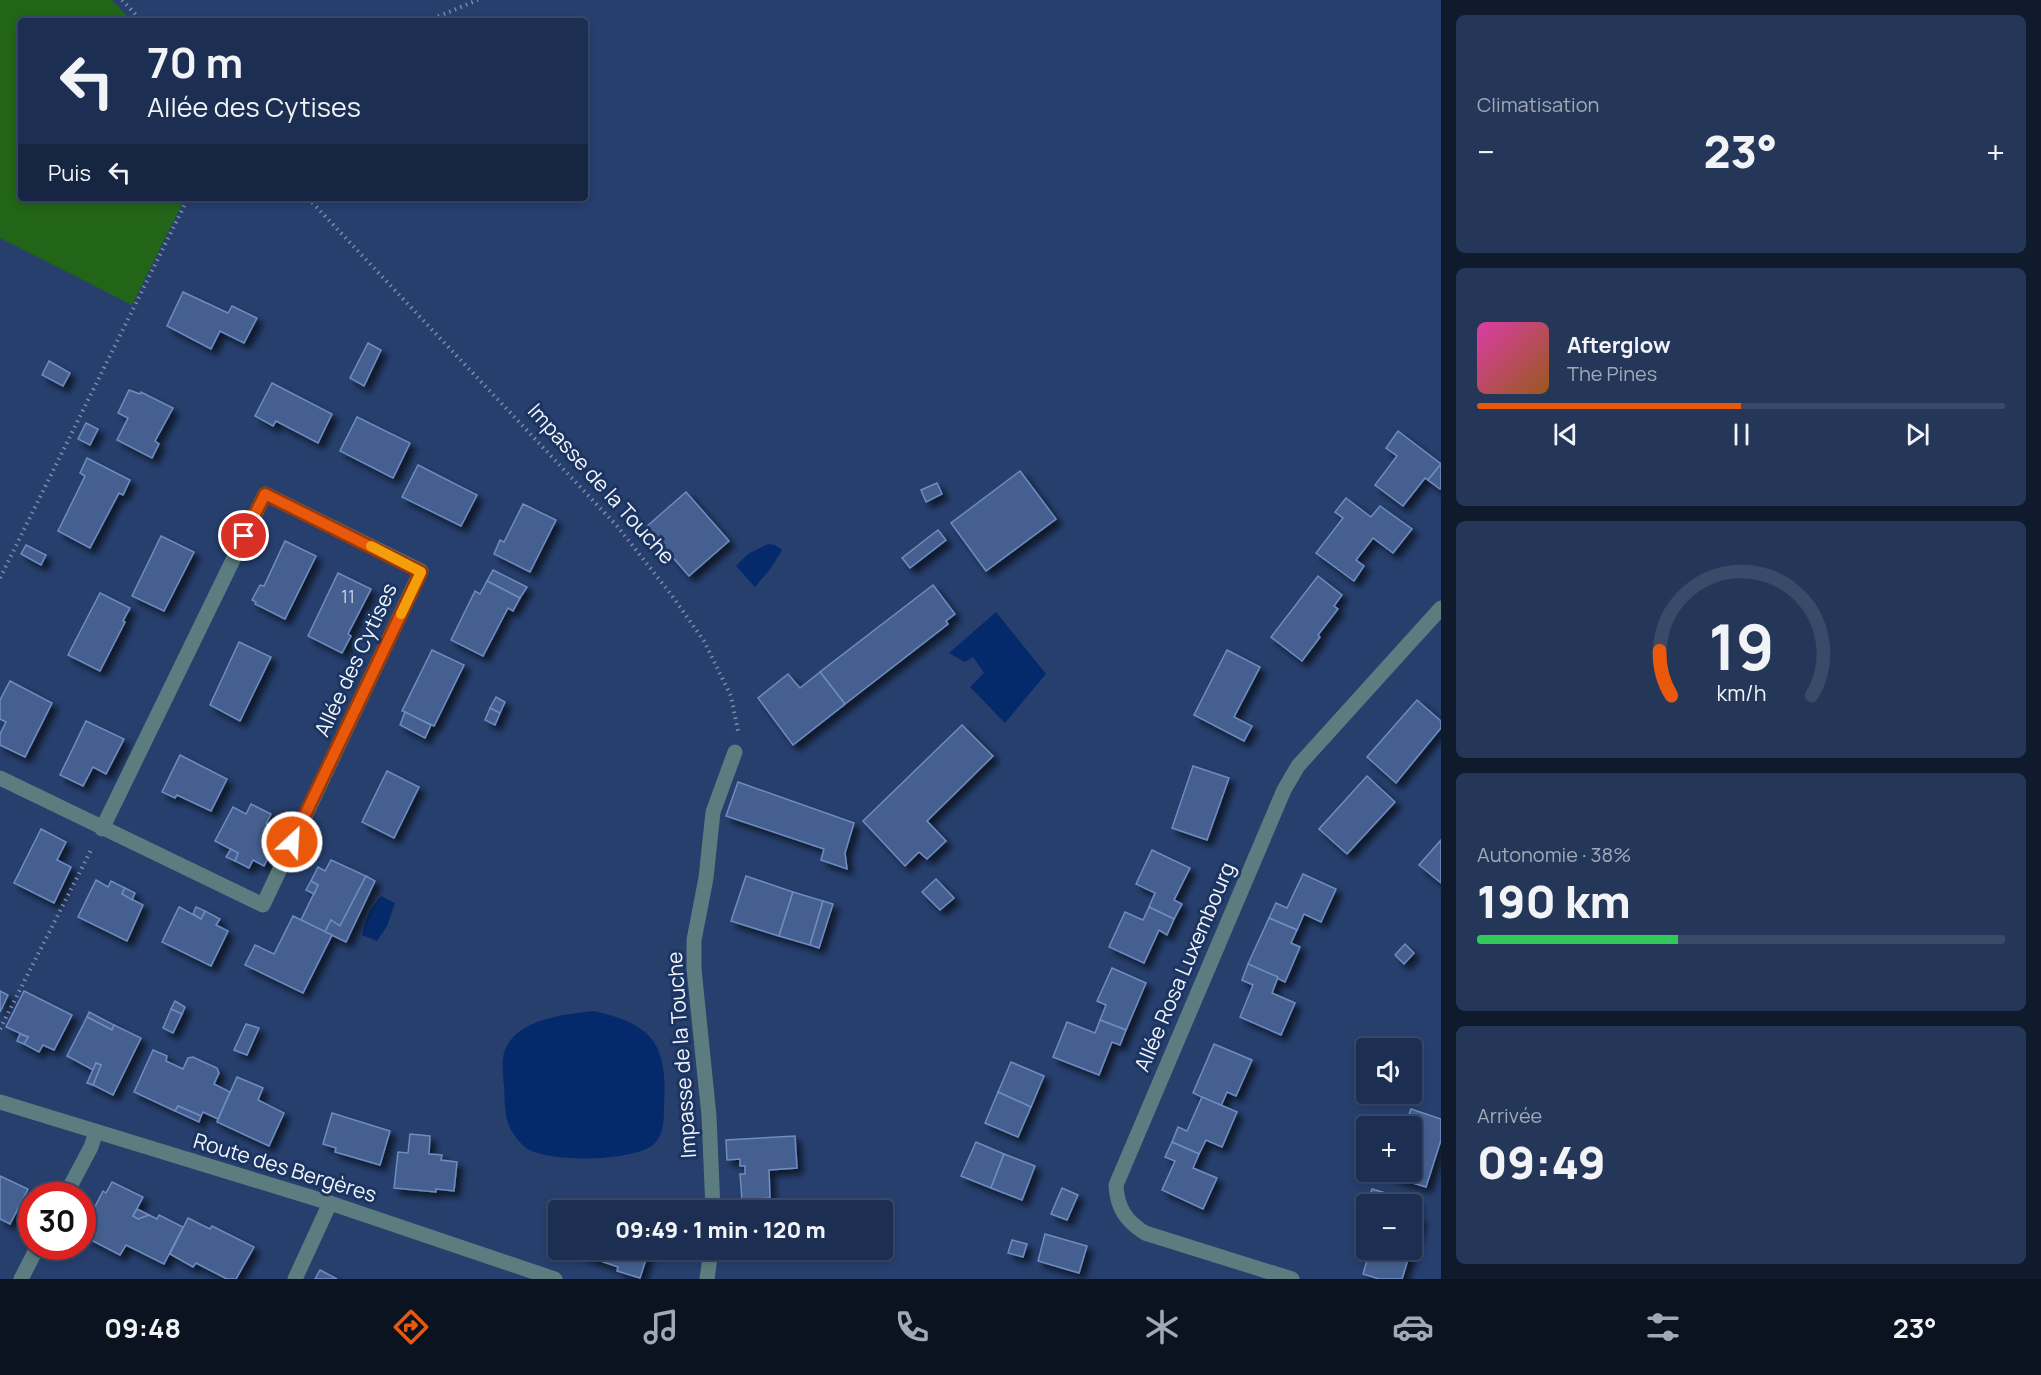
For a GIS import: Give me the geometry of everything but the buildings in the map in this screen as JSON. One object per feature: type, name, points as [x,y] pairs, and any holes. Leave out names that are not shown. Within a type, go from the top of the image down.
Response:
[{"type":"street","name":"Allée des Cytises","points":[[0,778],[102,829],[263,905],[421,572],[265,494],[102,829]]},
{"type":"street","name":"Allée Rosa Luxembourg","points":[[1292,1279],[1145,1233],[1133,1226],[1124,1216],[1117,1197],[1116,1185],[1288,783],[1298,766],[1441,608]]},
{"type":"street","name":"Impasse de la Touche","points":[[713,1200],[709,1116],[694,969],[694,940],[706,878],[713,812],[735,752]]},
{"type":"street","name":"Route des Bergères","points":[[0,1102],[330,1203],[555,1279]]},
{"type":"street","points":[[72,1182],[91,1147],[96,1132]]},
{"type":"street","points":[[295,1279],[330,1203]]},
{"type":"street","points":[[21,1279],[31,1260]]},
{"type":"street","points":[[707,1279],[710,1260]]},
{"type":"path","points":[[122,0],[139,18]]},
{"type":"path","points":[[434,18],[478,0]]},
{"type":"path","points":[[0,578],[187,201]]},
{"type":"path","name":"Impasse de la Touche","points":[[311,201],[617,526],[670,592],[704,641],[731,696],[738,738],[735,752]]},
{"type":"path","points":[[0,1029],[102,829]]},
{"type":"green space","points":[[0,0],[112,0],[129,18],[18,18],[18,201],[184,201],[132,305],[0,238]]},
{"type":"water","points":[[768,544],[775,545],[782,550],[755,587],[736,566],[748,554]]},
{"type":"water","points":[[996,612],[1046,674],[1005,723],[970,687],[984,673],[973,657],[965,662],[949,653]]},
{"type":"water","points":[[381,896],[395,903],[387,926],[377,941],[362,935],[369,914]]},
{"type":"water","points":[[593,1011],[613,1016],[643,1030],[659,1052],[665,1085],[662,1131],[654,1144],[644,1150],[629,1154],[571,1158],[537,1153],[522,1144],[514,1135],[507,1120],[503,1072],[505,1050],[511,1039],[531,1025],[556,1017]]},
{"type":"slow traffic","points":[[371,546],[421,572],[401,614]]},
{"type":"route","points":[[244,536],[265,494],[421,572],[292,842]]}]
